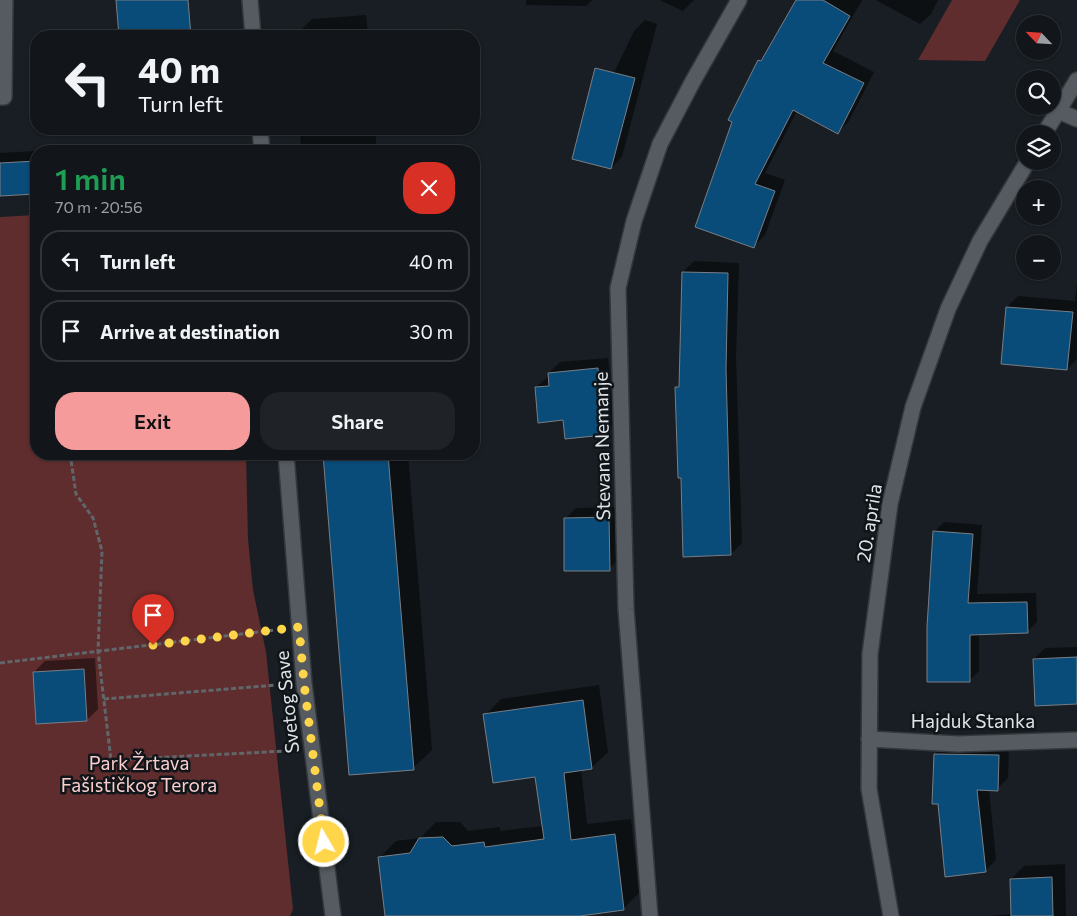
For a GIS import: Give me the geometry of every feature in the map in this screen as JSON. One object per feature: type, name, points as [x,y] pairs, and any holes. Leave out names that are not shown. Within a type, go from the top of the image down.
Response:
[{"type":"street","points":[[0,97],[4,97],[5,0]]},
{"type":"street","points":[[250,0],[252,30]]},
{"type":"street","name":"Stevana Nemanje","points":[[650,916],[626,609],[618,288],[634,220],[660,144],[739,0]]},
{"type":"street","points":[[1061,106],[1077,80]]},
{"type":"street","points":[[1061,112],[1077,119]]},
{"type":"street","name":"20. aprila","points":[[891,916],[869,789],[870,654],[890,504],[913,407],[948,309],[980,241],[1023,170]]},
{"type":"street","name":"Svetog Save","points":[[286,460],[304,683],[333,916]]},
{"type":"street","name":"Hajduk Stanka","points":[[869,739],[958,744],[1077,740]]},
{"type":"path","points":[[71,460],[76,494],[93,518],[102,550],[98,651],[110,760],[312,750]]},
{"type":"path","points":[[0,663],[299,627]]},
{"type":"path","points":[[104,699],[304,683]]},
{"type":"green space","points":[[952,0],[1020,0],[985,61],[918,60]]},
{"type":"green space","name":"Park Žrtava Fašističkog Terora","points":[[30,215],[30,460],[246,460],[248,539],[253,590],[266,652],[293,909],[290,916],[0,916],[0,217]]},
{"type":"building","points":[[116,0],[188,0],[190,30],[118,30]]},
{"type":"building","points":[[796,0],[823,0],[850,16],[823,63],[864,83],[838,134],[793,110],[755,184],[775,191],[754,248],[695,227],[732,122],[728,120],[758,60],[761,61]]},
{"type":"building","points":[[595,68],[635,78],[611,169],[572,159]]},
{"type":"building","points":[[30,161],[30,194],[0,196],[0,163]]},
{"type":"building","points":[[682,272],[728,273],[726,369],[731,555],[683,557],[681,478],[678,478],[675,387],[679,387]]},
{"type":"building","points":[[1006,307],[1073,312],[1067,370],[1001,364]]},
{"type":"building","points":[[598,368],[604,435],[565,439],[563,420],[538,423],[535,387],[549,386],[548,373]]},
{"type":"building","points":[[323,460],[388,460],[414,770],[349,775]]},
{"type":"building","points":[[609,517],[610,571],[564,571],[564,518]]},
{"type":"building","points":[[933,531],[973,534],[968,603],[1027,602],[1028,633],[970,635],[970,682],[927,682],[927,627]]},
{"type":"building","points":[[1077,657],[1077,704],[1035,706],[1033,659]]},
{"type":"building","points":[[84,669],[87,721],[36,724],[33,672]]},
{"type":"building","points":[[583,700],[592,769],[564,773],[571,840],[615,834],[624,910],[580,916],[385,916],[378,857],[410,853],[419,838],[443,837],[452,846],[484,842],[485,847],[544,839],[535,777],[493,783],[483,714]]},
{"type":"building","points":[[934,754],[999,755],[998,791],[977,790],[986,872],[945,877],[938,804],[932,804]]},
{"type":"building","points":[[1052,877],[1053,916],[1011,916],[1010,879]]},
{"type":"route","points":[[153,645],[299,627],[304,683],[324,842]]}]
